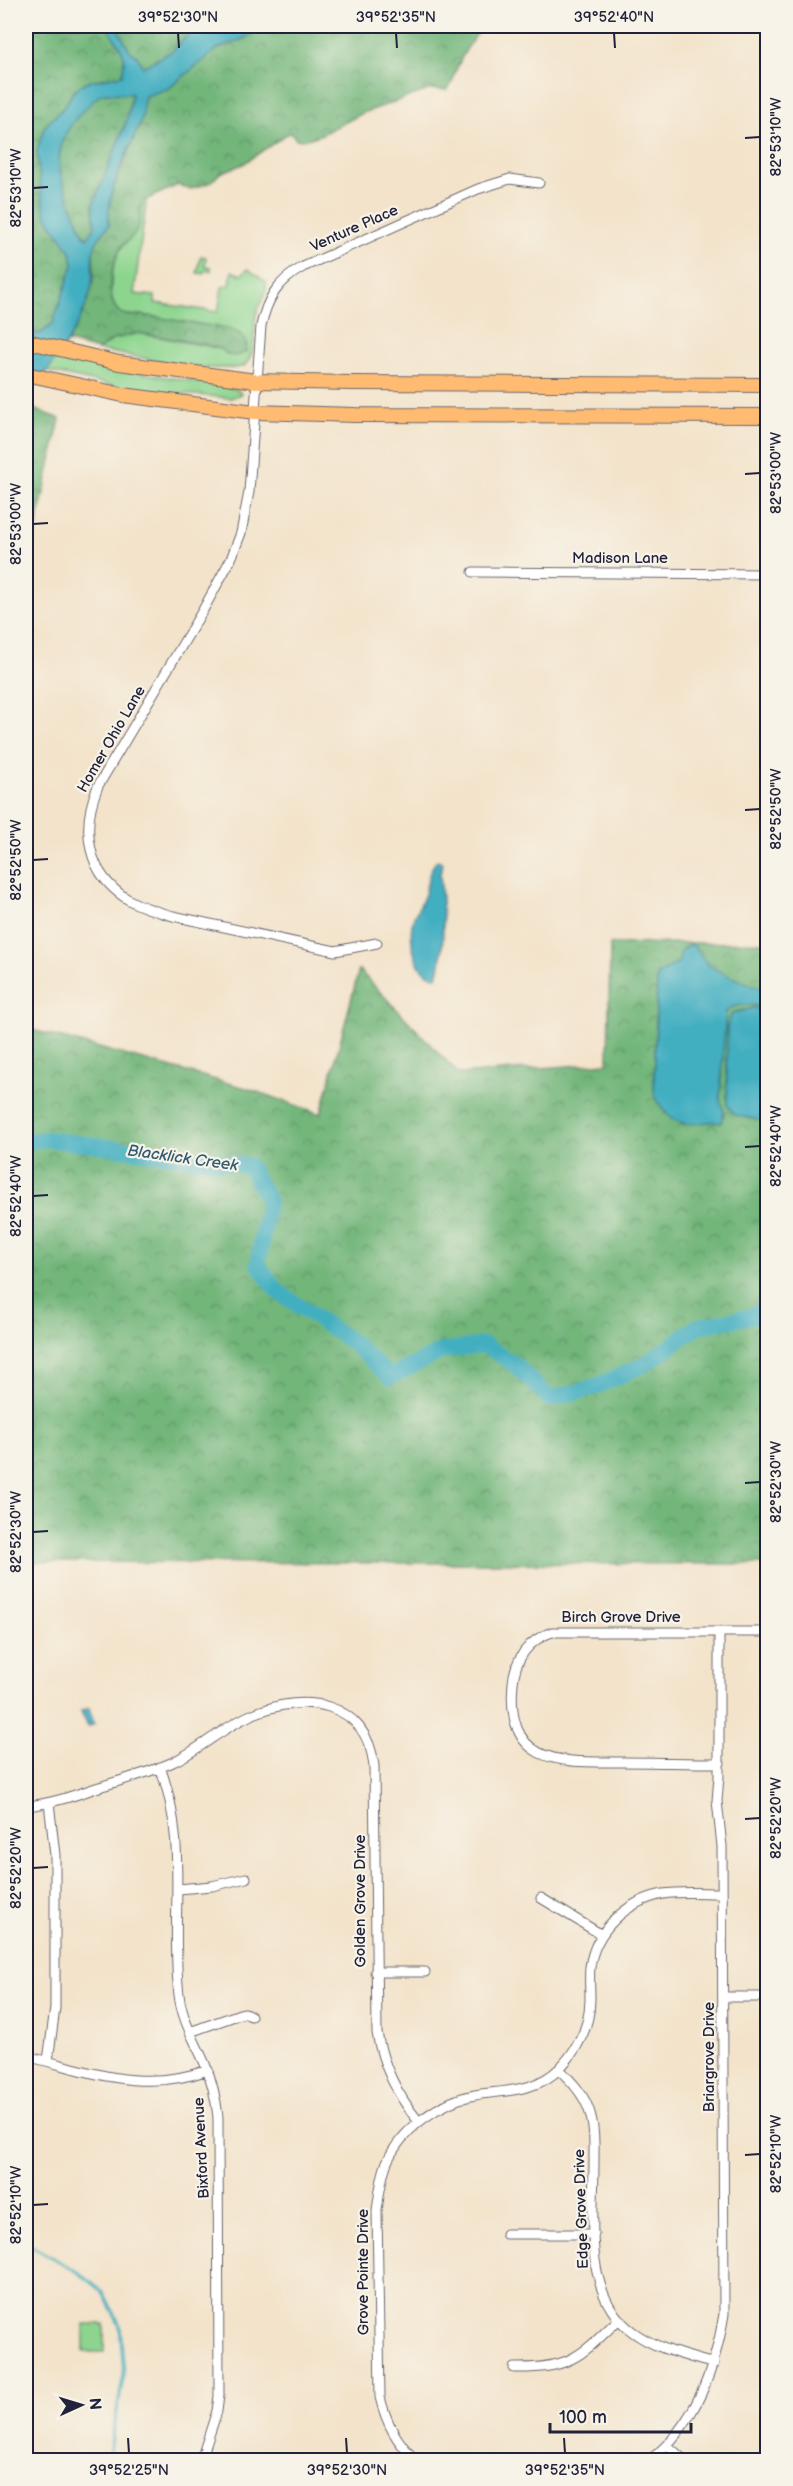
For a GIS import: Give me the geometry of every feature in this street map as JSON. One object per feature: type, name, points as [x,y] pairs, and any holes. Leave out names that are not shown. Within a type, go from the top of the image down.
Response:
[{"type":"main road","points":[[26,341],[79,354],[170,371],[256,381],[768,385]]},
{"type":"main road","points":[[26,374],[170,403],[255,412],[355,415],[768,416]]},
{"type":"street","name":"Venture Place","points":[[256,381],[265,310],[274,291],[289,275],[478,189],[510,179],[539,183]]},
{"type":"street","name":"Homer Ohio Lane","points":[[256,381],[249,492],[246,516],[236,548],[203,610],[98,786],[88,814],[88,844],[96,864],[112,886],[129,900],[149,909],[334,951],[377,944]]},
{"type":"street","name":"Madison Lane","points":[[473,573],[768,574]]},
{"type":"street","name":"Birch Grove Drive","points":[[720,1763],[552,1760],[528,1745],[520,1735],[515,1722],[513,1685],[515,1670],[524,1652],[540,1638],[552,1632],[768,1632]]},
{"type":"street","name":"Briargrove Drive","points":[[650,2460],[667,2445],[691,2413],[714,2364],[724,2314],[722,1846],[717,1801],[720,1763],[719,1632]]},
{"type":"street","name":"Golden Grove Drive","points":[[160,1767],[196,1750],[229,1726],[254,1714],[287,1706],[311,1704],[333,1708],[351,1717],[365,1735],[372,1752],[375,2019],[384,2066],[407,2108],[419,2122]]},
{"type":"street","points":[[26,1806],[49,1803],[160,1767]]},
{"type":"street","name":"Bixford Avenue","points":[[160,1767],[175,1820],[179,1995],[190,2032],[208,2070],[217,2105],[219,2138],[219,2396],[218,2411],[201,2460]]},
{"type":"street","points":[[48,2061],[56,2008],[55,1855],[49,1803]]},
{"type":"street","points":[[178,1889],[212,1886],[246,1878]]},
{"type":"street","name":"Grove Pointe Drive","points":[[416,2460],[394,2436],[380,2397],[377,2211],[378,2195],[387,2162],[396,2147],[419,2122],[445,2106],[465,2098],[529,2088],[559,2069],[576,2048],[585,2030],[590,2000],[590,1966],[602,1935],[612,1922],[627,1909],[651,1897],[675,1893],[722,1893]]},
{"type":"street","points":[[541,1898],[602,1935]]},
{"type":"street","points":[[375,1972],[425,1972]]},
{"type":"street","points":[[724,1997],[768,1997]]},
{"type":"street","points":[[190,2032],[240,2014],[245,2013],[251,2016]]},
{"type":"street","points":[[26,2056],[99,2076],[133,2081],[177,2078],[208,2070]]},
{"type":"street","name":"Edge Grove Drive","points":[[559,2069],[580,2093],[591,2118],[594,2140],[594,2234],[597,2270],[610,2308],[630,2331],[647,2341],[714,2364]]},
{"type":"street","points":[[506,2234],[594,2234]]},
{"type":"street","points":[[514,2368],[548,2368],[566,2362],[588,2348],[619,2319]]},
{"type":"street","points":[[667,2445],[684,2460]]},
{"type":"green space","points":[[26,26],[107,26],[121,48],[124,59],[122,75],[86,82],[74,90],[64,107],[44,127],[37,152],[41,193],[47,216],[71,252],[73,265],[53,323],[42,333],[26,332]]},
{"type":"green space","points":[[116,26],[202,26],[189,34],[172,51],[143,67],[137,56],[130,51]]},
{"type":"green space","points":[[264,26],[484,26],[465,51],[447,90],[431,89],[363,113],[320,135],[304,140],[296,139],[291,133],[287,134],[243,164],[220,173],[211,182],[191,189],[178,185],[143,201],[138,229],[120,249],[114,265],[111,294],[117,309],[128,315],[142,315],[231,329],[244,338],[246,352],[237,356],[228,355],[221,349],[203,344],[138,333],[114,339],[98,350],[68,342],[91,291],[94,277],[93,251],[97,240],[109,225],[108,214],[114,185],[142,119],[142,103],[145,96],[169,88],[217,49],[243,39]]},
{"type":"green space","points":[[102,92],[132,93],[127,119],[93,205],[95,227],[88,238],[84,236],[67,193],[61,176],[59,160],[61,144],[69,128],[82,111]]},
{"type":"green space","points":[[147,197],[134,294],[155,296],[155,303],[218,312],[222,287],[230,285],[232,271],[241,275],[248,269],[266,282],[265,295],[256,315],[253,349],[244,366],[215,368],[195,366],[98,350],[114,339],[138,333],[221,349],[240,333],[142,315],[128,315],[117,309],[111,294],[114,265],[121,248],[134,232],[142,201]]},
{"type":"green space","points":[[201,256],[206,257],[205,266],[211,267],[211,271],[204,271],[204,274],[197,273]]},
{"type":"green space","points":[[56,357],[108,368],[220,385],[238,390],[241,394],[231,398],[128,389],[46,371]]},
{"type":"green space","points":[[26,406],[60,419],[32,547],[26,561]]},
{"type":"green space","points":[[26,895],[29,1029],[246,1088],[321,1114],[359,970],[459,1074],[608,1063],[610,944],[767,942],[767,1564],[26,1562]]},
{"type":"green space","points":[[84,2324],[104,2324],[104,2352],[84,2352]]},
{"type":"water","points":[[107,26],[116,26],[130,51],[137,56],[143,67],[172,51],[189,34],[202,26],[264,26],[243,39],[217,49],[169,88],[145,96],[142,118],[111,197],[109,225],[94,249],[92,285],[86,305],[64,347],[26,396],[26,348],[35,334],[42,333],[53,323],[73,265],[71,252],[46,216],[37,152],[44,127],[64,107],[74,91],[86,82],[122,75],[123,53]],"holes":[[[102,93],[132,94],[127,120],[93,205],[95,227],[87,238],[84,236],[61,176],[59,160],[61,145],[69,129],[82,112]]]},
{"type":"water","points":[[438,860],[442,863],[440,875],[443,927],[442,953],[437,977],[429,975],[418,963],[411,936],[413,920],[425,894],[430,872]]},
{"type":"water","points":[[691,944],[706,963],[737,979],[767,990],[767,1006],[740,1005],[726,1012],[720,1100],[724,1112],[721,1123],[688,1124],[676,1121],[662,1109],[654,1093],[657,975],[679,962],[681,950]]},
{"type":"water","points":[[753,1008],[767,1010],[767,1122],[735,1115],[727,1105],[727,1027],[732,1013]]},
{"type":"water","points":[[89,1708],[94,1724],[88,1727],[81,1711]]},
{"type":"waterway","name":"Blacklick Creek","points":[[26,1141],[48,1139],[249,1166],[268,1200],[258,1264],[276,1290],[353,1343],[390,1377],[442,1351],[484,1345],[514,1364],[550,1399],[595,1387],[647,1363],[698,1326],[752,1316],[768,1307]]},
{"type":"waterway","points":[[26,2243],[78,2272],[103,2292],[120,2326],[124,2374],[108,2460]]}]
